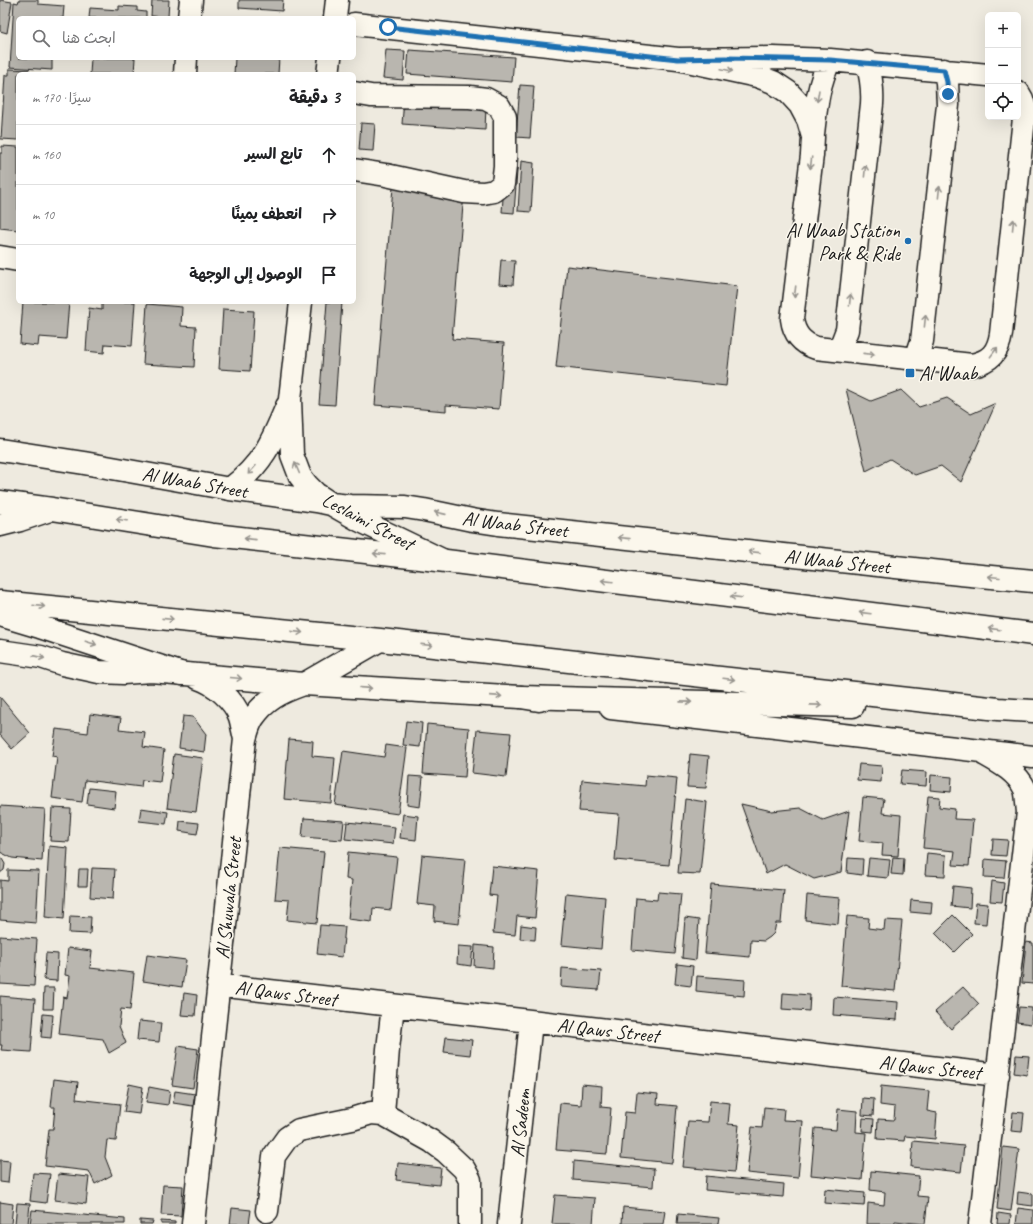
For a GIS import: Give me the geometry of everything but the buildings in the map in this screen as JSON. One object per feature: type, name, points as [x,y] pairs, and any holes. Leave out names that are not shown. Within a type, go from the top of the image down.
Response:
[{"type":"street","points":[[189,16],[191,0]]},
{"type":"street","points":[[335,16],[337,0]]},
{"type":"street","points":[[356,24],[678,59],[757,76],[773,82],[788,92],[800,105],[808,120],[813,137]]},
{"type":"street","points":[[678,59],[765,58],[830,60],[867,62],[985,75]]},
{"type":"street","points":[[185,72],[186,60]]},
{"type":"street","points":[[328,72],[330,60]]},
{"type":"street","points":[[830,60],[818,94],[792,319],[793,327],[797,334],[805,343],[816,348],[972,365],[981,363],[996,351],[1000,343],[1025,109],[1021,97]]},
{"type":"street","points":[[836,350],[842,343],[847,330],[872,104],[873,90],[867,62]]},
{"type":"street","points":[[916,359],[922,341],[948,105],[947,82],[944,70]]},
{"type":"street","points":[[356,93],[371,96],[470,97],[486,99],[499,106],[505,117],[505,166],[503,184],[494,191],[482,193],[464,192],[386,175],[356,170]]},
{"type":"street","points":[[0,257],[16,260]]},
{"type":"street","name":"Leslaimi Street","points":[[301,304],[290,399],[292,455],[300,476],[316,494],[331,504],[359,520],[446,561]]},
{"type":"street","name":"Leslaimi Street","points":[[230,489],[242,481],[268,450],[290,399]]},
{"type":"street","name":"Al Waab Street","points":[[0,450],[84,463],[230,489],[331,504],[350,506],[405,507],[492,523],[1033,581]]},
{"type":"street","points":[[0,502],[214,535],[446,561],[1033,634]]},
{"type":"street","points":[[0,525],[52,509]]},
{"type":"street","points":[[0,602],[380,640],[998,709]]},
{"type":"street","points":[[0,615],[183,674]]},
{"type":"street","points":[[304,684],[380,640]]},
{"type":"street","points":[[0,651],[41,657],[62,664],[99,672],[150,671],[304,684],[521,697],[1033,711]]},
{"type":"street","name":"Al Shuwala Street","points":[[183,674],[206,680],[226,695],[239,715],[245,738]]},
{"type":"street","name":"Al Shuwala Street","points":[[193,1224],[245,738],[253,719],[266,703],[284,691],[304,684]]},
{"type":"street","points":[[521,697],[1033,757]]},
{"type":"street","points":[[978,750],[1002,764],[1016,775],[1025,790],[1030,807],[1028,857],[998,1075],[980,1224]]},
{"type":"street","name":"Al Qaws Street","points":[[218,985],[998,1075]]},
{"type":"street","points":[[383,1114],[393,1006]]},
{"type":"street","name":"Al Sadeem","points":[[509,1224],[531,1022]]},
{"type":"street","points":[[267,1211],[274,1156],[287,1138],[299,1130],[352,1119],[372,1113],[383,1114],[431,1141],[446,1152],[464,1170],[470,1180],[470,1224]]},
{"type":"place","name":"Al Waab Station Park & Ride","points":[[908,241]]},
{"type":"place","name":"Al Waab","points":[[910,373]]},
{"type":"route","points":[[388,27],[678,59],[773,58],[830,60],[867,62],[944,70],[948,94]]}]
